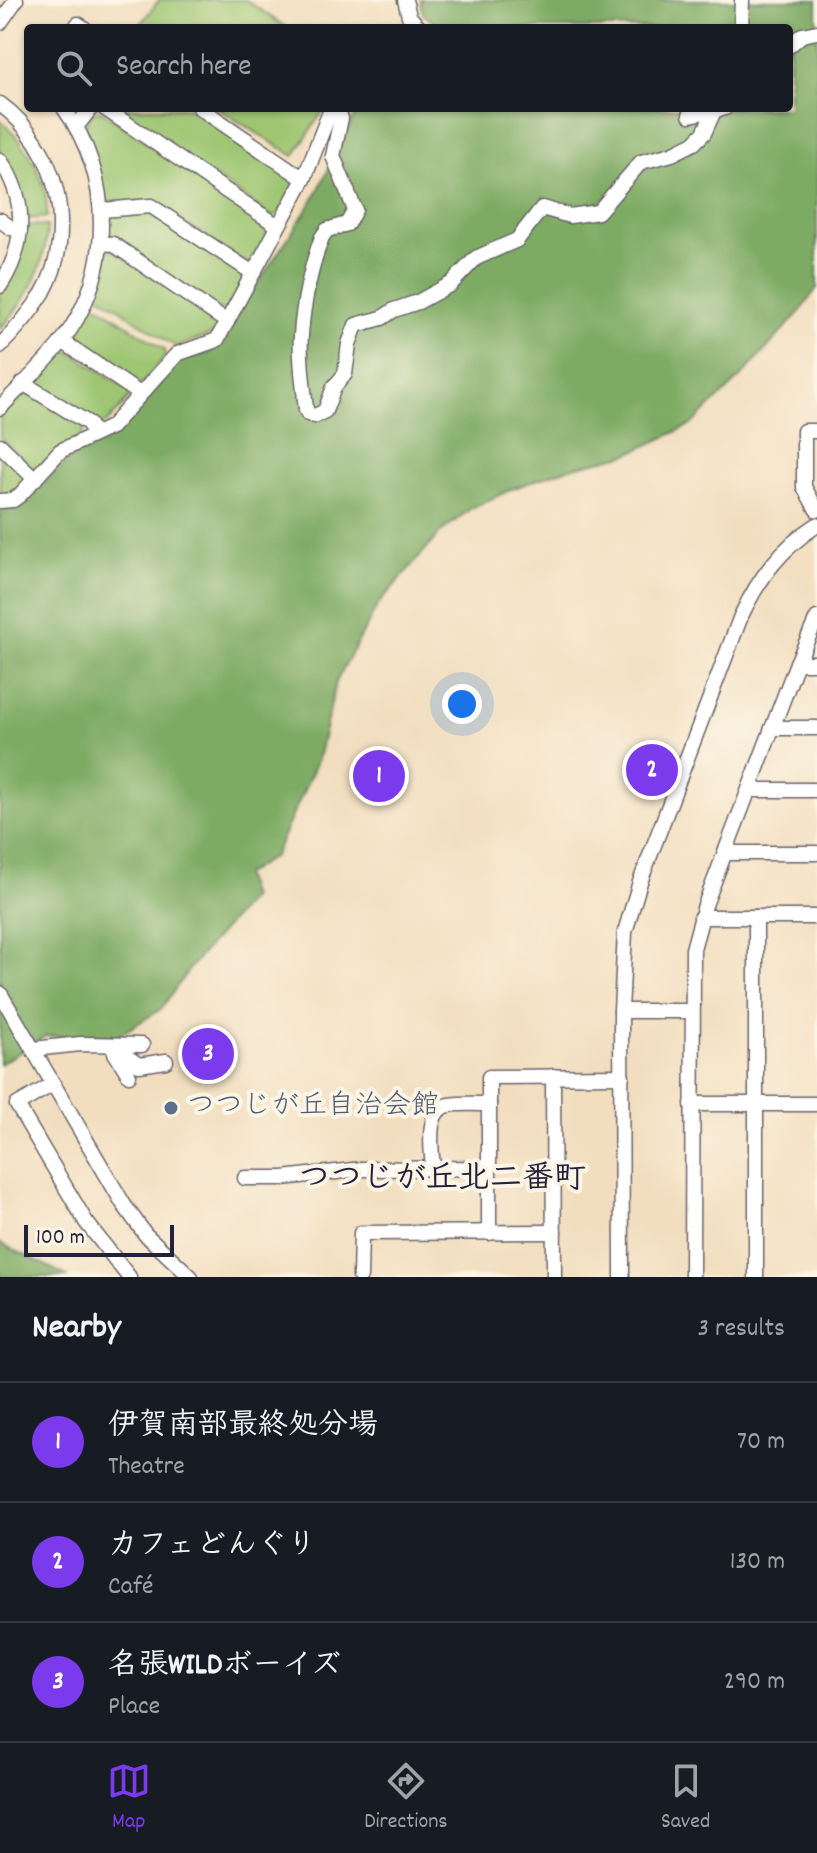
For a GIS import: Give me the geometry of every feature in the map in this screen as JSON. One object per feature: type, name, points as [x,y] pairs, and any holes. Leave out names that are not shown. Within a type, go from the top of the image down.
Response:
[{"type":"street","points":[[0,23],[16,0]]},
{"type":"street","points":[[405,0],[409,16],[416,24]]},
{"type":"street","points":[[741,24],[742,0]]},
{"type":"street","points":[[793,43],[802,35],[817,32]]},
{"type":"street","points":[[0,104],[28,130],[48,164],[58,199],[60,231],[57,254],[42,294],[0,346]]},
{"type":"street","points":[[0,408],[62,341],[88,296],[96,271],[102,210],[93,164],[67,112]]},
{"type":"street","points":[[76,127],[88,112]]},
{"type":"street","points":[[110,112],[278,226]]},
{"type":"street","points":[[206,112],[304,179]]},
{"type":"street","points":[[0,501],[16,498],[60,451],[111,427],[177,354],[217,340],[304,179],[331,112]]},
{"type":"street","points":[[338,112],[341,118],[333,156],[355,210],[347,224],[327,230],[322,237],[306,306],[301,335],[302,364],[306,410],[315,416],[325,411],[334,387],[345,374],[349,344],[356,325],[382,318],[451,284],[476,258],[514,243],[542,208],[573,216],[601,211],[641,162],[672,154],[694,143],[718,112]]},
{"type":"street","points":[[690,115],[705,112]]},
{"type":"street","points":[[0,160],[16,192],[20,230],[14,261],[0,286]]},
{"type":"street","points":[[102,210],[151,206],[253,273]]},
{"type":"street","points":[[0,220],[20,230]]},
{"type":"street","points":[[101,243],[113,244],[227,322]]},
{"type":"street","points":[[62,341],[140,394]]},
{"type":"street","points":[[23,383],[88,423],[95,434]]},
{"type":"street","points":[[817,431],[804,431],[804,487],[817,510]]},
{"type":"street","points":[[0,445],[35,479]]},
{"type":"street","points":[[622,1277],[622,954],[633,906],[755,586],[791,543],[817,525]]},
{"type":"street","points":[[692,1277],[693,949],[701,917],[817,618]]},
{"type":"street","points":[[797,663],[817,663]]},
{"type":"street","points":[[772,728],[817,728]]},
{"type":"street","points":[[749,790],[817,790]]},
{"type":"street","points":[[725,853],[817,853]]},
{"type":"street","points":[[701,917],[817,917]]},
{"type":"street","points":[[756,917],[756,1277]]},
{"type":"street","points":[[0,993],[124,1205],[145,1234],[191,1277]]},
{"type":"street","points":[[621,1011],[691,1011]]},
{"type":"street","points":[[33,1049],[81,1044],[142,1045]]},
{"type":"street","points":[[111,1046],[139,1065],[166,1061]]},
{"type":"street","points":[[111,1046],[129,1075]]},
{"type":"street","points":[[553,1076],[554,1277]]},
{"type":"street","points":[[489,1233],[489,1077],[622,1076]]},
{"type":"street","points":[[53,1084],[17,1105],[86,1222],[129,1277]]},
{"type":"street","points":[[433,1169],[432,1123],[440,1111],[447,1105],[489,1104]]},
{"type":"street","points":[[692,1104],[817,1104]]},
{"type":"street","points":[[245,1178],[283,1178],[362,1169],[489,1168]]},
{"type":"street","points":[[360,1277],[361,1233],[554,1232]]},
{"type":"green space","points":[[159,0],[246,0],[281,24],[141,24]]},
{"type":"green space","points":[[420,0],[817,0],[817,288],[798,314],[741,377],[691,425],[628,454],[566,469],[512,489],[470,509],[441,532],[379,603],[336,682],[318,759],[274,856],[244,875],[251,898],[192,965],[161,1009],[116,1037],[46,1036],[0,1064],[0,511],[17,508],[78,450],[124,427],[180,360],[212,352],[314,199],[357,112],[793,112],[793,24],[437,24],[423,14]]},
{"type":"green space","points":[[94,112],[102,112],[266,224],[269,231],[253,262],[246,264],[158,204],[111,203],[105,199],[85,125]]},
{"type":"green space","points":[[118,112],[198,112],[293,177],[296,184],[279,214],[272,216]]},
{"type":"green space","points":[[223,112],[322,112],[294,156]]},
{"type":"green space","points":[[0,120],[19,140],[34,164],[44,190],[47,217],[26,219],[0,153]]},
{"type":"green space","points":[[146,211],[241,273],[244,279],[227,310],[220,311],[110,238],[106,220],[112,213]]},
{"type":"green space","points":[[25,225],[47,226],[43,255],[34,282],[0,329],[0,293],[13,275]]},
{"type":"green space","points":[[112,249],[215,319],[215,333],[176,347],[98,294],[96,287],[105,252]]},
{"type":"green space","points":[[96,304],[165,350],[165,357],[142,384],[135,385],[73,342],[72,335],[88,305]]},
{"type":"green space","points":[[60,350],[67,350],[129,390],[129,398],[107,423],[99,426],[65,402],[34,386],[34,379]]},
{"type":"green space","points":[[20,392],[27,392],[84,426],[83,434],[39,467],[32,468],[0,438],[0,414]]},
{"type":"green space","points":[[0,451],[25,474],[26,481],[14,493],[0,497]]},
{"type":"green space","points":[[0,1243],[69,1277],[0,1277]]},
{"type":"place","name":"カフェどんぐり","points":[[652,770]]},
{"type":"place","name":"伊賀南部最終処分場","points":[[379,776]]},
{"type":"place","name":"名張WILDボーイズ","points":[[208,1054]]},
{"type":"place","name":"つつじが丘自治会館","points":[[171,1108]]},
{"type":"district","name":"つつじが丘北二番町","points":[[442,1181]]}]
